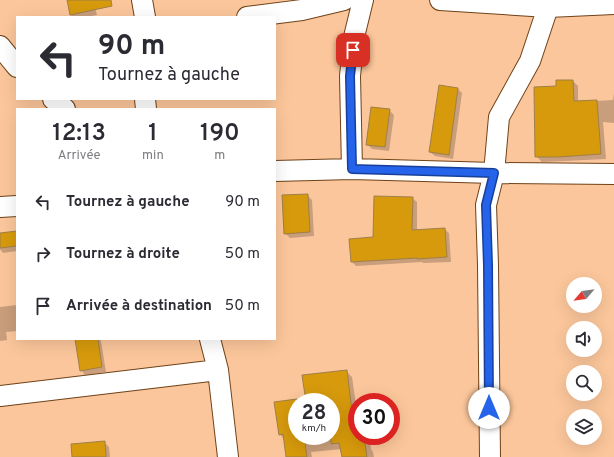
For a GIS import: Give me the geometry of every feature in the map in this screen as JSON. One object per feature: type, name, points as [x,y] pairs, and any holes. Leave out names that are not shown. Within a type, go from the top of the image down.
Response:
[{"type":"street","points":[[142,0],[145,16]]},
{"type":"street","points":[[251,16],[302,5],[344,0]]},
{"type":"street","points":[[352,169],[350,76],[354,38],[363,0]]},
{"type":"street","points":[[440,0],[548,4],[614,4]]},
{"type":"street","points":[[490,457],[486,205],[494,173],[499,117],[530,61],[548,4]]},
{"type":"street","points":[[0,46],[16,66]]},
{"type":"street","points":[[54,100],[64,108]]},
{"type":"street","points":[[276,171],[352,169],[494,173],[614,174]]},
{"type":"street","points":[[0,207],[16,206]]},
{"type":"street","points":[[210,340],[218,370],[228,457]]},
{"type":"street","points":[[0,396],[218,370]]},
{"type":"building","points":[[67,0],[111,0],[112,6],[70,15]]},
{"type":"building","points":[[556,80],[573,80],[574,101],[597,100],[601,154],[535,157],[534,87],[556,86]]},
{"type":"building","points":[[439,85],[458,88],[449,155],[429,152]]},
{"type":"building","points":[[371,107],[390,109],[385,147],[366,145]]},
{"type":"building","points":[[308,194],[310,232],[284,234],[282,195]]},
{"type":"building","points":[[374,196],[413,197],[412,230],[445,228],[447,257],[351,262],[349,239],[373,237]]},
{"type":"building","points":[[16,231],[16,246],[0,248],[0,233]]},
{"type":"building","points":[[75,340],[98,340],[102,367],[80,371]]},
{"type":"building","points":[[347,370],[350,393],[348,393],[348,445],[365,445],[367,457],[342,457],[339,445],[340,393],[305,393],[302,375]]},
{"type":"building","points":[[288,400],[288,445],[305,445],[307,457],[286,457],[283,434],[279,435],[274,402]]},
{"type":"building","points":[[105,441],[106,457],[72,457],[71,444]]},
{"type":"route","points":[[353,50],[350,76],[352,169],[494,173],[486,205],[489,408]]}]
